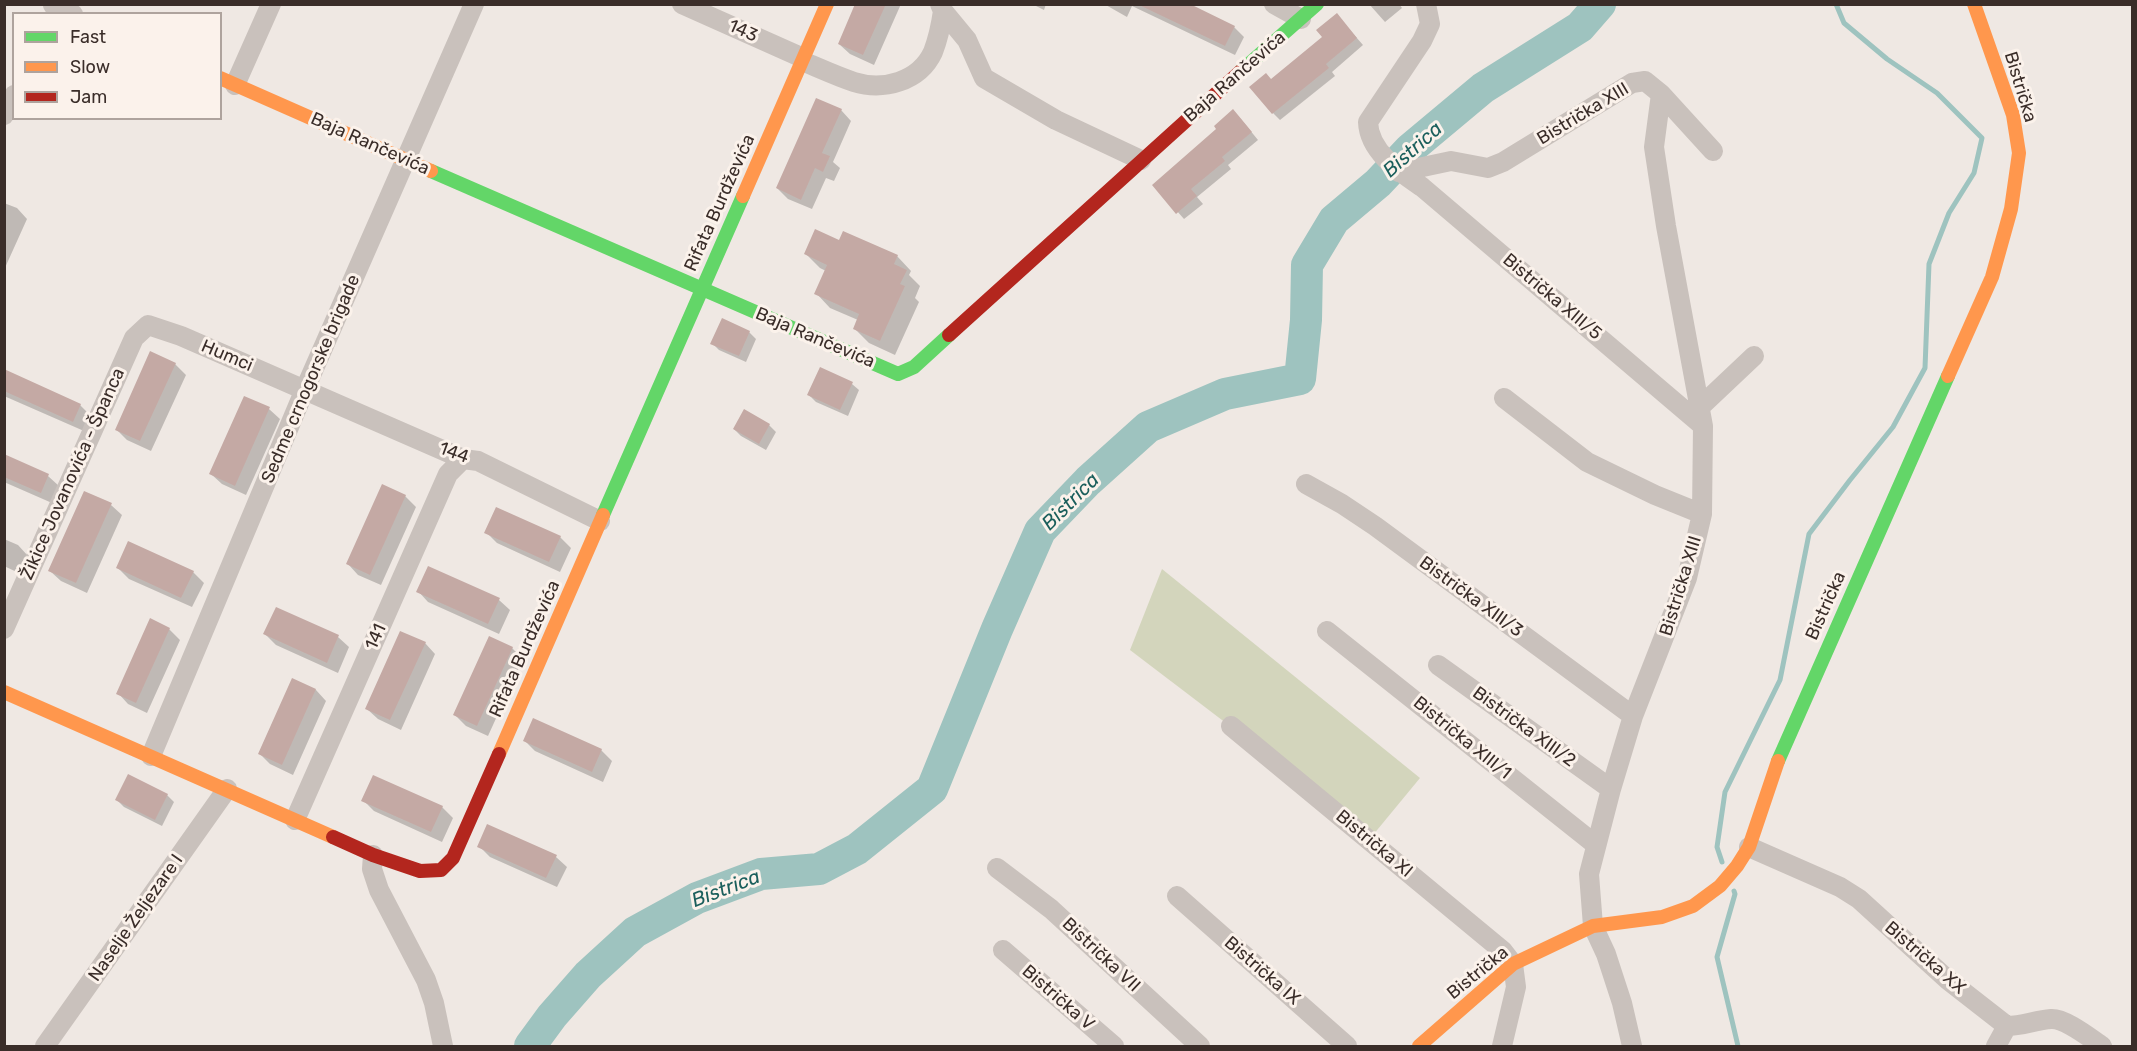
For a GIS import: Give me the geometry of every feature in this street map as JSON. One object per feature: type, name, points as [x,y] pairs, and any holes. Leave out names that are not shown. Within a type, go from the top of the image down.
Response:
[{"type":"street","points":[[228,82],[271,4]]},
{"type":"street","name":"Sedme crnogorske brigade","points":[[151,756],[305,389],[474,4]]},
{"type":"street","name":"143","points":[[682,4],[855,83],[883,86],[903,81],[920,70],[932,54],[939,34],[942,8]]},
{"type":"street","name":"Rifata Burdževića","points":[[4,692],[373,855],[426,871],[441,870],[447,866],[453,858],[827,4]]},
{"type":"street","points":[[1274,4],[1301,19]]},
{"type":"street","name":"Baja Rančevića","points":[[228,82],[898,374],[914,367],[1140,160],[1317,4]]},
{"type":"street","name":"Bistrička XIII/5","points":[[1426,4],[1430,24],[1422,41],[1368,122],[1370,133],[1379,152],[1399,171],[1432,194],[1703,426]]},
{"type":"street","name":"Bistrička","points":[[1419,1047],[1513,964],[1593,926],[1662,917],[1693,906],[1720,886],[1749,847],[1773,771],[1992,277],[2011,210],[2019,153],[2013,115],[1974,4]]},
{"type":"street","points":[[53,5],[69,12]]},
{"type":"street","points":[[942,8],[967,40],[984,78],[1056,120],[1140,160]]},
{"type":"street","name":"Bistrička XIII","points":[[1399,171],[1451,161],[1488,168],[1503,162],[1632,83],[1645,81],[1661,94],[1713,151]]},
{"type":"street","name":"Bistrička XIII","points":[[1593,926],[1589,874],[1596,845],[1633,716],[1687,578],[1702,514],[1703,426],[1666,226],[1654,147],[1661,94]]},
{"type":"street","points":[[4,116],[12,99]]},
{"type":"street","name":"Humci","points":[[148,325],[181,336],[305,389]]},
{"type":"street","name":"Žikice Jovanovića - Španca","points":[[4,629],[134,338],[148,325]]},
{"type":"street","points":[[1700,407],[1754,356]]},
{"type":"street","name":"144","points":[[305,389],[463,459],[478,461],[600,521]]},
{"type":"street","points":[[1504,398],[1587,462],[1655,495],[1702,514]]},
{"type":"street","name":"141","points":[[295,820],[448,474],[463,459]]},
{"type":"street","name":"Bistrička XIII/3","points":[[1306,484],[1375,526],[1633,716]]},
{"type":"street","name":"Bistrička XIII/1","points":[[1328,631],[1596,845]]},
{"type":"street","name":"Bistrička XIII/2","points":[[1438,666],[1611,789]]},
{"type":"street","name":"Bistrička XI","points":[[1231,726],[1503,951],[1513,964]]},
{"type":"street","name":"Naselje Željezare I","points":[[45,1047],[227,789]]},
{"type":"street","name":"Bistrička XX","points":[[1749,847],[1840,887],[1859,899],[1948,980],[2007,1026]]},
{"type":"street","points":[[373,855],[372,869],[378,890],[429,987],[443,1047]]},
{"type":"street","name":"Bistrička VII","points":[[997,868],[1051,909],[1200,1047]]},
{"type":"street","name":"Bistrička IX","points":[[1177,896],[1347,1047]]},
{"type":"street","points":[[1593,926],[1606,954],[1622,1002],[1632,1047]]},
{"type":"street","name":"Bistrička V","points":[[1003,950],[1114,1047]]},
{"type":"street","points":[[1502,1047],[1516,987],[1513,964]]},
{"type":"street","points":[[1996,1047],[2007,1026],[2019,1026],[2053,1018],[2062,1021],[2102,1047]]},
{"type":"green space","points":[[1162,569],[1420,778],[1373,835],[1130,650]]},
{"type":"building","points":[[855,4],[886,4],[863,55],[838,44]]},
{"type":"building","points":[[1137,4],[1190,4],[1235,26],[1225,46]]},
{"type":"building","points":[[1337,13],[1357,38],[1326,64],[1329,68],[1272,114],[1249,87],[1266,73],[1271,79],[1322,37],[1316,30]]},
{"type":"building","points":[[816,98],[842,109],[822,153],[830,156],[823,172],[815,168],[801,200],[776,188]]},
{"type":"building","points":[[1233,109],[1252,132],[1222,157],[1225,161],[1191,189],[1197,196],[1176,214],[1152,185],[1216,129],[1214,126]]},
{"type":"building","points":[[815,229],[839,240],[843,231],[898,255],[894,264],[907,270],[900,284],[905,286],[880,341],[853,329],[859,314],[814,294],[827,265],[804,254]]},
{"type":"building","points":[[722,318],[750,331],[739,356],[710,344]]},
{"type":"building","points":[[150,351],[176,363],[140,441],[115,430]]},
{"type":"building","points":[[820,367],[853,382],[840,410],[807,395]]},
{"type":"building","points":[[4,369],[81,404],[73,422],[4,391]]},
{"type":"building","points":[[244,396],[270,407],[235,486],[209,474]]},
{"type":"building","points":[[744,409],[770,424],[759,444],[733,429]]},
{"type":"building","points":[[4,454],[49,474],[41,493],[4,477]]},
{"type":"building","points":[[382,484],[406,495],[370,575],[346,564]]},
{"type":"building","points":[[84,491],[112,503],[76,583],[48,571]]},
{"type":"building","points":[[496,507],[561,536],[549,562],[484,533]]},
{"type":"building","points":[[128,541],[194,571],[181,598],[116,568]]},
{"type":"building","points":[[428,566],[500,598],[488,624],[416,592]]},
{"type":"building","points":[[276,607],[339,635],[327,663],[263,634]]},
{"type":"building","points":[[150,618],[170,628],[136,703],[116,694]]},
{"type":"building","points":[[400,631],[426,642],[390,720],[365,709]]},
{"type":"building","points":[[489,636],[513,647],[477,726],[453,715]]},
{"type":"building","points":[[292,678],[316,689],[282,765],[258,754]]},
{"type":"building","points":[[533,718],[602,749],[592,772],[523,741]]},
{"type":"building","points":[[128,774],[168,794],[155,820],[115,800]]},
{"type":"building","points":[[373,775],[443,806],[431,832],[361,801]]},
{"type":"building","points":[[487,824],[557,855],[546,878],[477,847]]},
{"type":"waterway","name":"Bistrica","points":[[530,1046],[552,1016],[588,975],[635,932],[697,898],[761,874],[819,869],[857,849],[932,789],[997,629],[1040,531],[1088,481],[1148,427],[1225,394],[1300,379],[1306,320],[1307,265],[1334,220],[1378,183],[1410,149],[1483,88],[1580,27],[1600,4]]},
{"type":"waterway","points":[[1722,862],[1717,847],[1725,792],[1780,680],[1809,534],[1893,427],[1925,368],[1929,264],[1949,213],[1974,173],[1982,138],[1937,93],[1887,59],[1844,23],[1836,4]]},
{"type":"waterway","points":[[1734,891],[1717,957],[1738,1046]]},
{"type":"traffic: fast","points":[[1241,71],[1317,4]]},
{"type":"traffic: fast","points":[[431,171],[898,374],[914,367],[949,335]]},
{"type":"traffic: fast","points":[[603,515],[743,196]]},
{"type":"traffic: fast","points":[[1778,761],[1948,376]]},
{"type":"traffic: slow","points":[[743,196],[827,4]]},
{"type":"traffic: slow","points":[[1948,376],[1992,277],[2011,209],[2019,153],[2013,115],[1974,4]]},
{"type":"traffic: slow","points":[[222,79],[431,171]]},
{"type":"traffic: slow","points":[[499,754],[603,515]]},
{"type":"traffic: slow","points":[[4,692],[333,837]]},
{"type":"traffic: slow","points":[[1419,1046],[1513,964],[1593,926],[1662,917],[1693,906],[1720,886],[1749,847],[1778,761]]},
{"type":"traffic: jam","points":[[949,335],[1241,71]]},
{"type":"traffic: jam","points":[[333,837],[373,855],[420,871],[441,870],[453,858],[499,754]]}]
